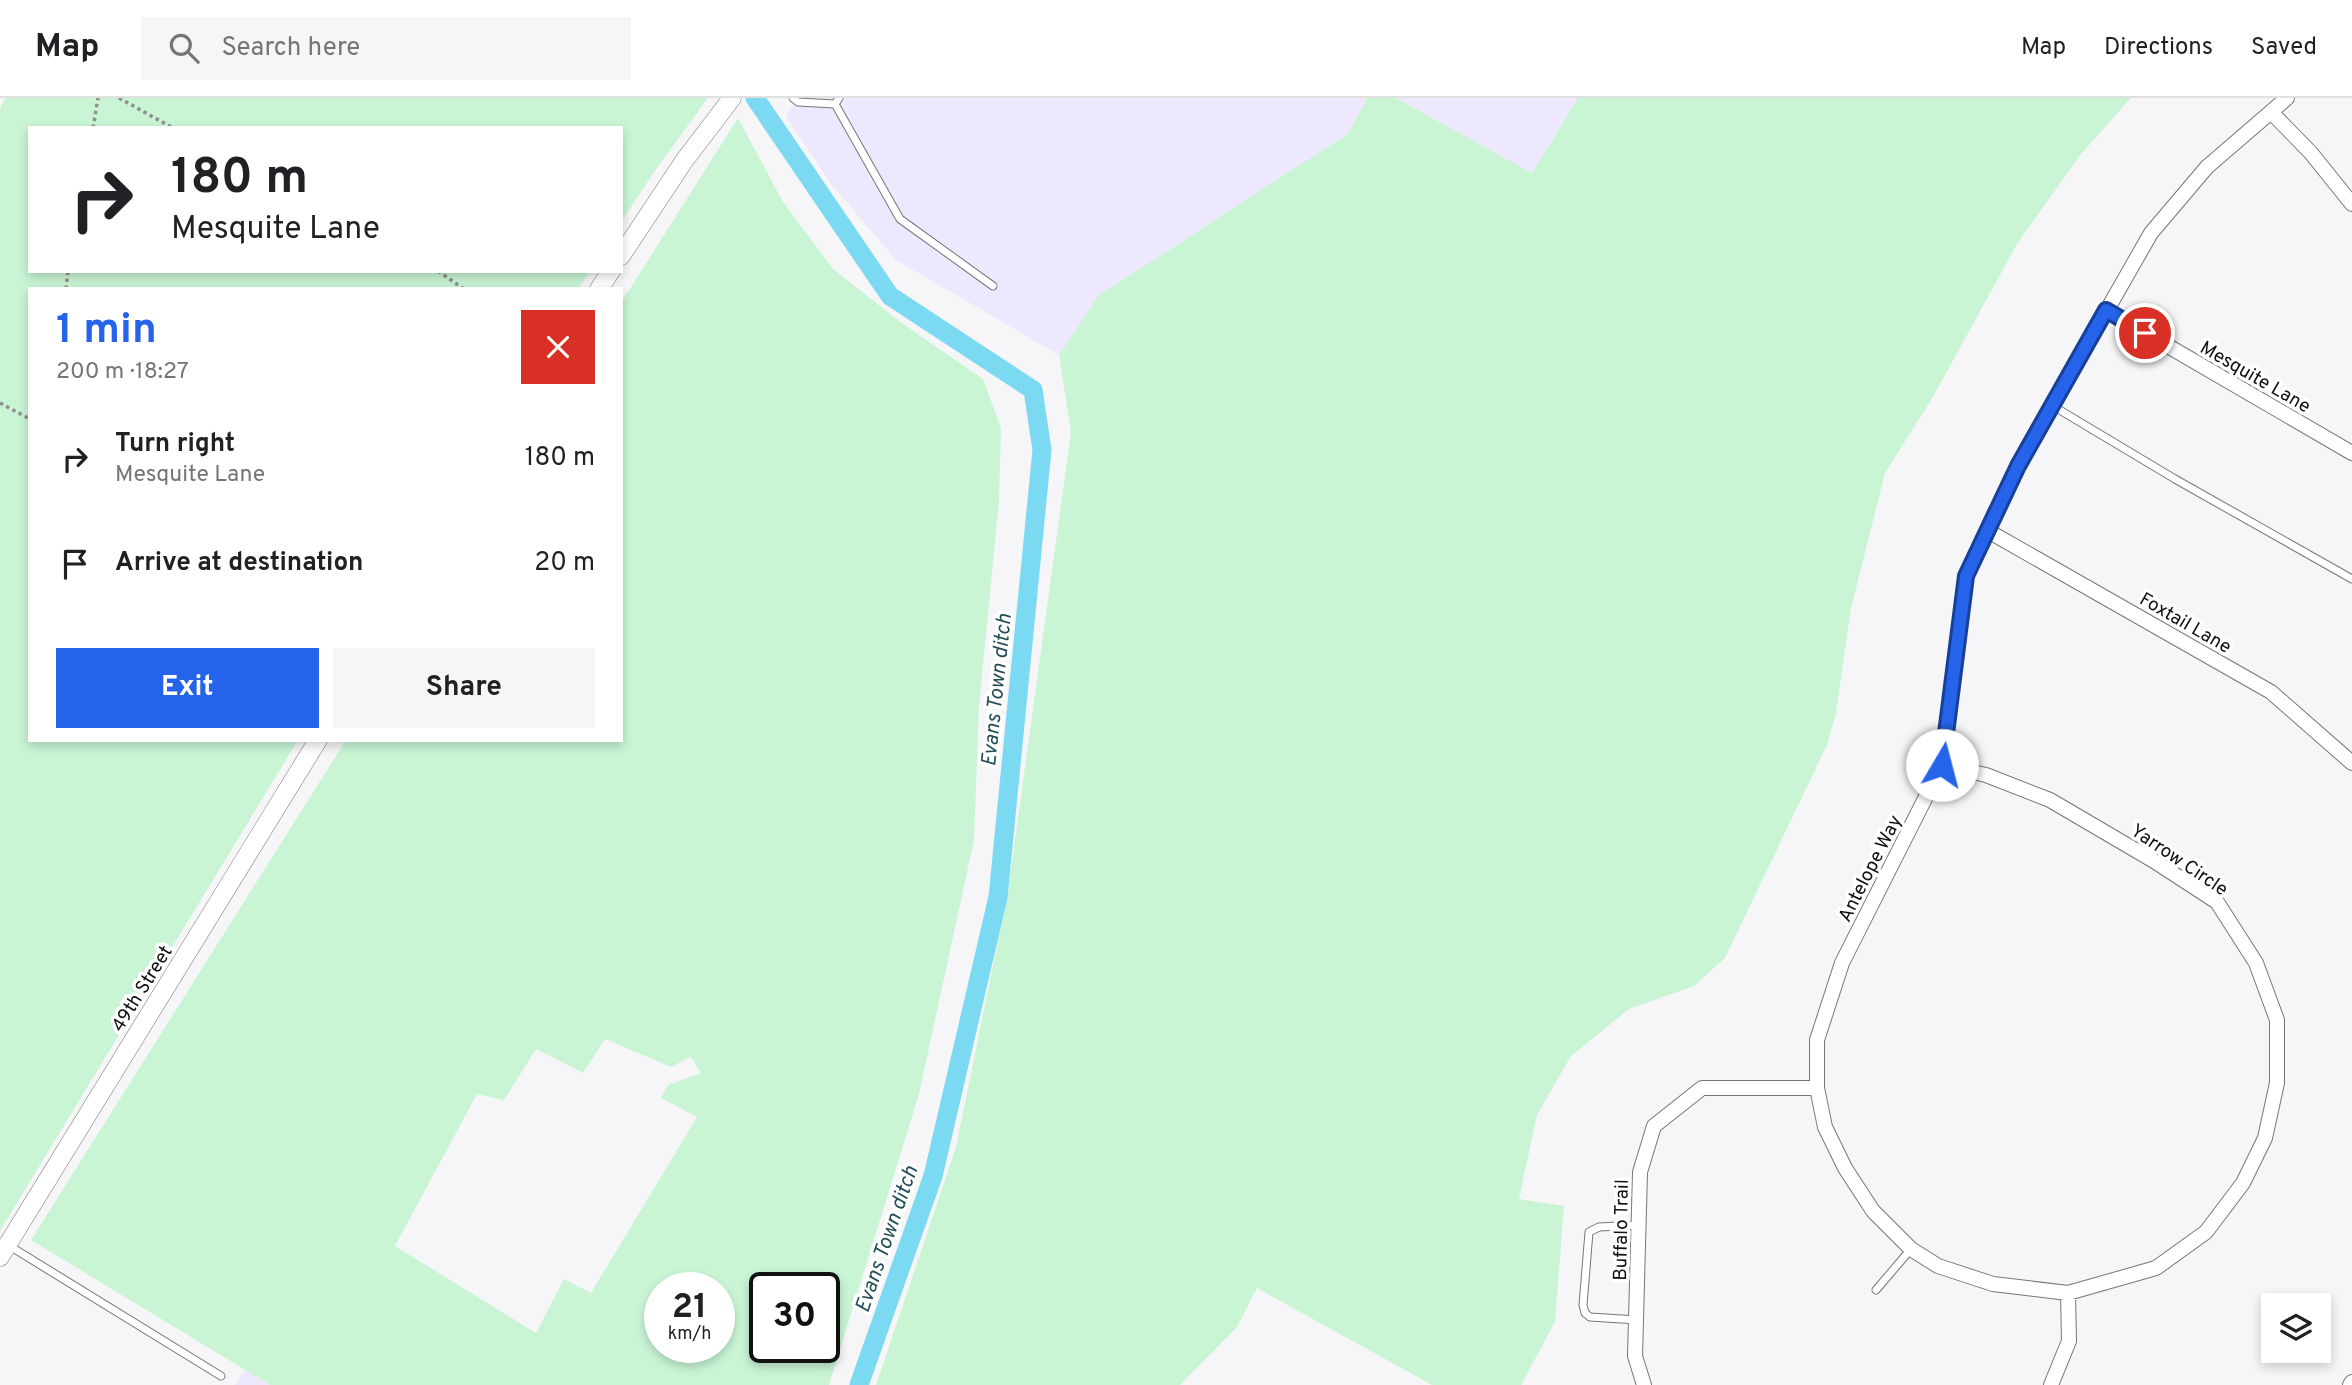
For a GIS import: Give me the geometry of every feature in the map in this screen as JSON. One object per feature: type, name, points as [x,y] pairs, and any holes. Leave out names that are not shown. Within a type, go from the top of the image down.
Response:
[{"type":"street","points":[[623,253],[684,161],[732,98]]},
{"type":"street","name":"Antelope Way","points":[[1817,1088],[1817,1040],[1842,963],[1942,765],[1966,576],[2018,466],[2151,233],[2207,167],[2287,98]]},
{"type":"street","points":[[2272,113],[2311,153],[2352,204]]},
{"type":"street","name":"Mesquite Lane","points":[[2106,310],[2352,453]]},
{"type":"street","name":"Foxtail Lane","points":[[1988,531],[2271,692],[2352,763]]},
{"type":"street","name":"49th Street","points":[[4,1251],[317,742]]},
{"type":"street","name":"Yarrow Circle","points":[[1817,1088],[1825,1127],[1845,1168],[1873,1211],[1911,1249],[1938,1266],[1993,1284],[2068,1293],[2155,1268],[2206,1231],[2243,1183],[2265,1138],[2277,1083],[2277,1020],[2256,963],[2217,902],[2154,861],[2050,800],[1986,775],[1942,765]]},
{"type":"street","name":"Buffalo Trail","points":[[1644,1385],[1635,1356],[1640,1172],[1654,1126],[1702,1088],[1817,1088]]},
{"type":"street","points":[[2051,1385],[2069,1340],[2068,1293]]},
{"type":"lane","points":[[793,98],[798,102],[837,101],[900,219],[993,286]]},
{"type":"lane","points":[[2052,406],[2352,579]]},
{"type":"lane","points":[[1637,1320],[1590,1317],[1585,1313],[1583,1305],[1588,1232],[1599,1227],[1639,1225]]},
{"type":"lane","points":[[1876,1290],[1911,1249]]},
{"type":"lane","points":[[4,1251],[221,1376]]},
{"type":"path","points":[[93,126],[98,98]]},
{"type":"path","points":[[119,98],[169,126]]},
{"type":"path","points":[[441,273],[461,287]]},
{"type":"path","points":[[0,403],[28,418]]},
{"type":"shaded area","points":[[798,98],[1367,98],[1349,133],[1098,296],[1059,355],[896,260],[832,185],[786,117]]},
{"type":"shaded area","points":[[1396,98],[1578,98],[1532,173]]},
{"type":"shaded area","points":[[245,1370],[270,1385],[235,1385]]},
{"type":"green space","points":[[5,98],[708,98],[623,219],[623,126],[28,126],[28,273],[589,273],[579,287],[28,287],[28,742],[297,742],[0,1231],[0,109]]},
{"type":"green space","points":[[1367,98],[1396,98],[1532,173],[1578,98],[2131,98],[2081,154],[2017,244],[1933,397],[1885,473],[1851,608],[1836,713],[1827,745],[1725,958],[1694,986],[1629,1009],[1571,1056],[1537,1115],[1519,1199],[1564,1206],[1555,1322],[1521,1385],[1432,1385],[1257,1288],[1237,1327],[1180,1385],[876,1385],[956,1147],[1008,891],[1071,432],[1059,355],[1098,296],[1349,133]]},
{"type":"green space","points":[[738,118],[783,202],[833,269],[903,324],[983,379],[1001,428],[999,501],[979,706],[974,840],[919,1094],[840,1349],[840,1272],[749,1272],[749,1363],[836,1363],[829,1385],[270,1385],[31,1240],[345,742],[623,742],[623,300]],"holes":[[[605,1039],[671,1067],[691,1057],[701,1073],[668,1085],[661,1098],[697,1117],[591,1293],[564,1279],[536,1333],[395,1246],[477,1094],[504,1100],[536,1049],[583,1073]]]},
{"type":"waterway","name":"Evans Town ditch","points":[[755,98],[890,296],[1033,390],[1042,450],[998,897],[933,1176],[859,1385]]},
{"type":"route","points":[[1942,765],[1966,576],[2018,466],[2106,310],[2145,333]]}]
